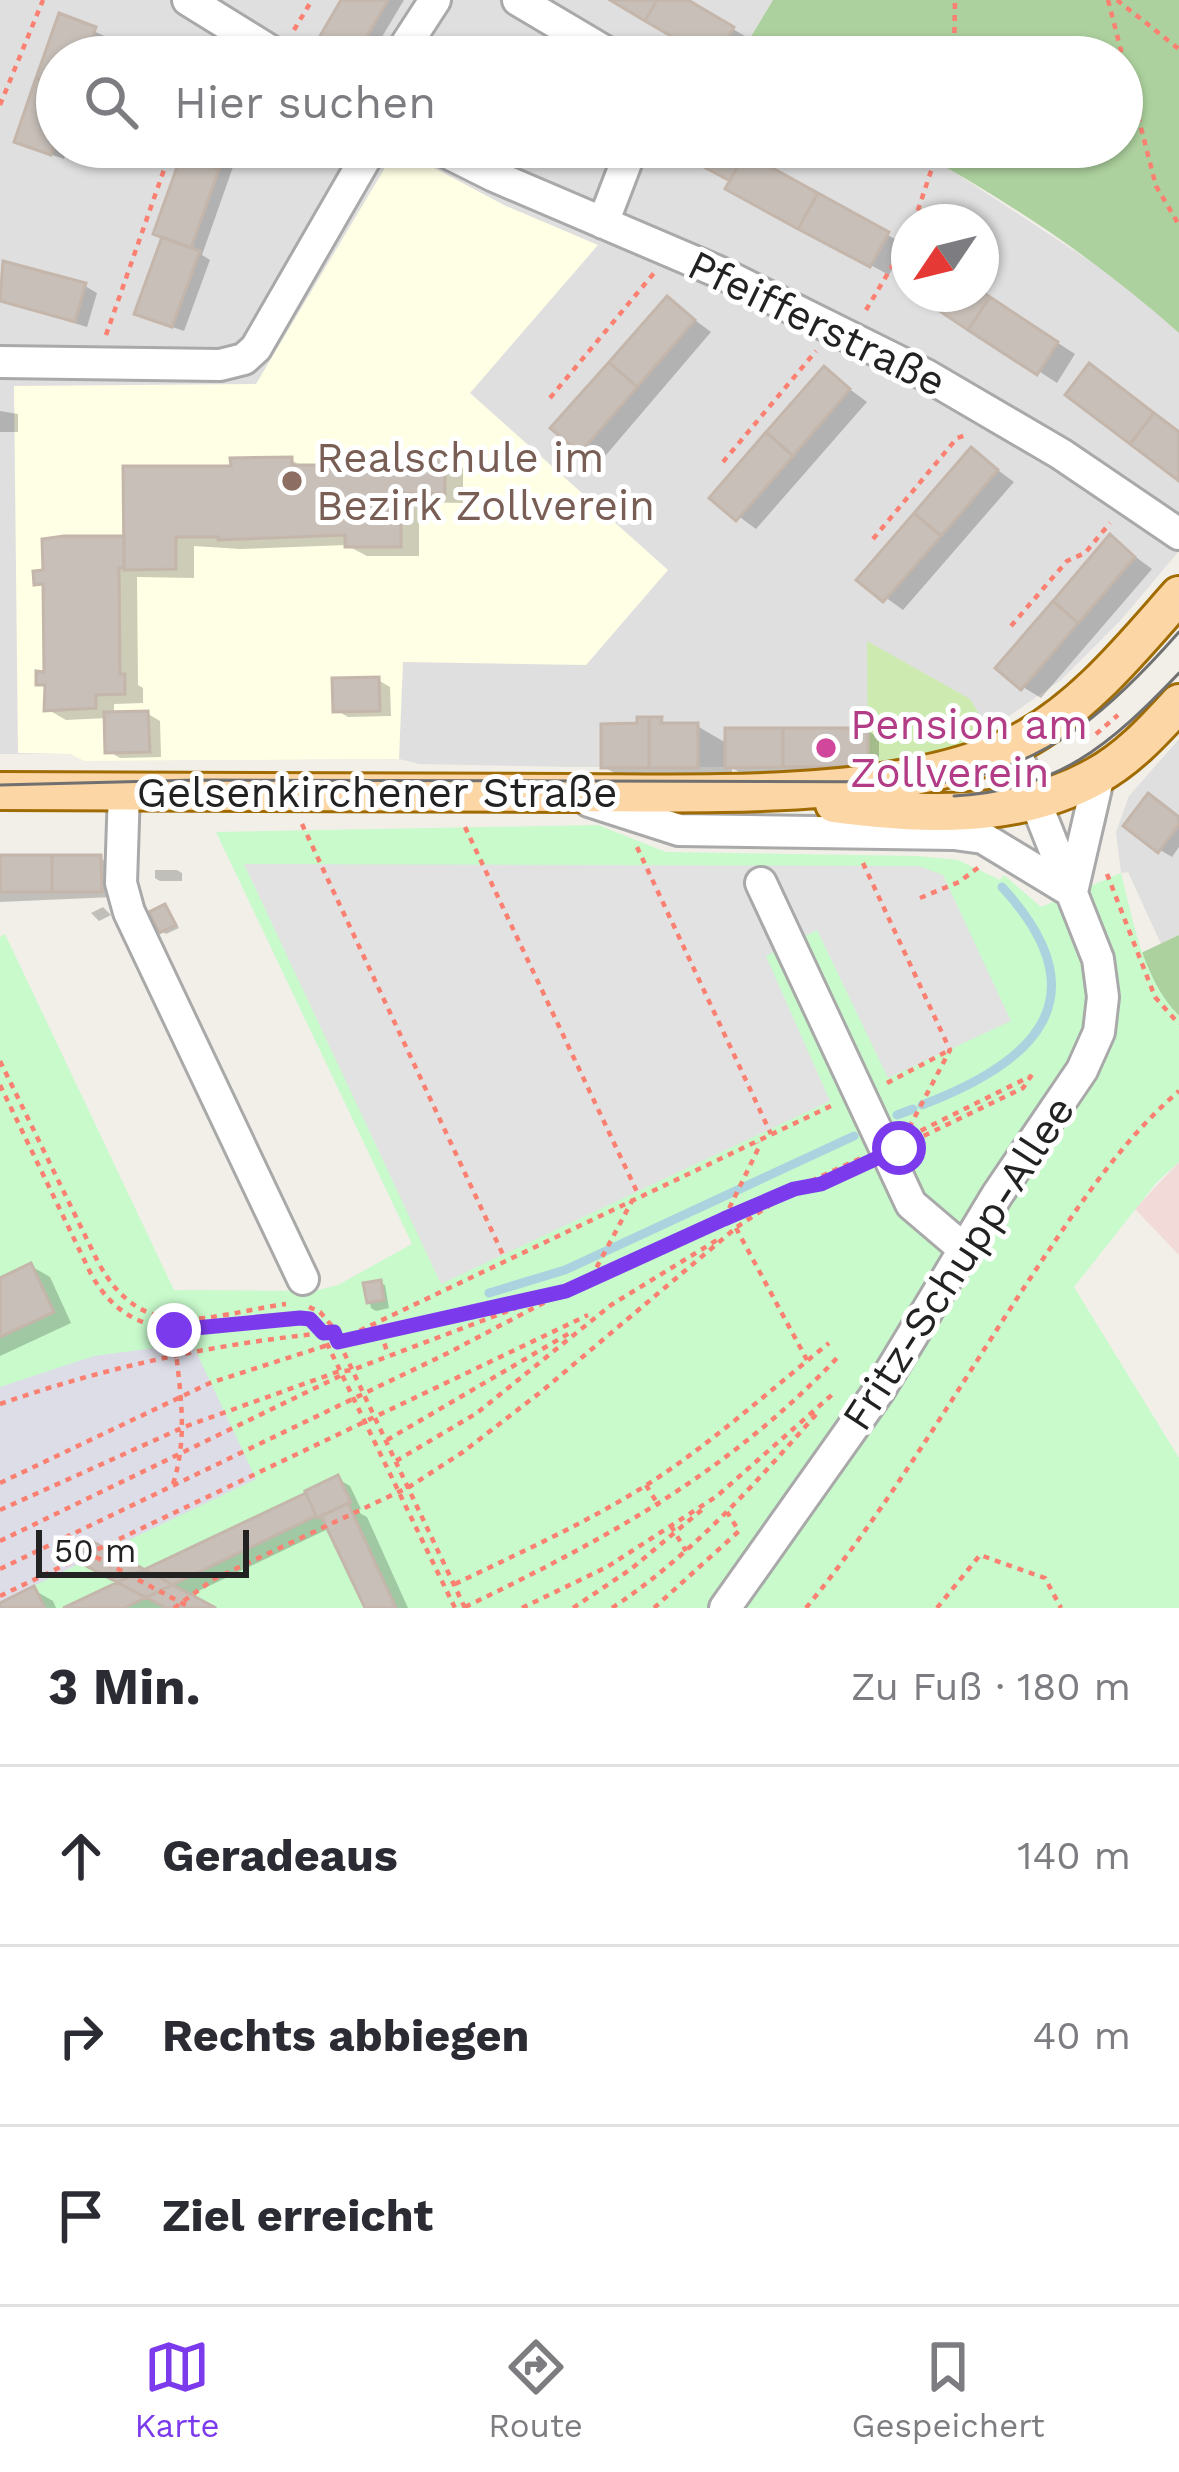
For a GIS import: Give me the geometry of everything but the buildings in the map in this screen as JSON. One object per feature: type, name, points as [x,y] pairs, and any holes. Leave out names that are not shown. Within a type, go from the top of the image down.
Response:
[{"type":"main road","name":"Gelsenkirchener Straße","points":[[0,791],[560,793],[874,783],[938,772],[1013,745],[1082,698],[1179,595]]},
{"type":"main road","name":"Gelsenkirchener Straße","points":[[754,790],[854,806],[997,810],[1034,802],[1099,775],[1141,744],[1179,703]]},
{"type":"street","points":[[188,0],[245,36]]},
{"type":"street","points":[[412,36],[435,0]]},
{"type":"street","points":[[518,0],[579,36]]},
{"type":"street","points":[[0,362],[220,365],[244,359],[256,348],[360,168]]},
{"type":"street","name":"Pfeifferstraße","points":[[482,168],[843,333],[988,411],[1179,534]]},
{"type":"street","points":[[603,223],[624,168]]},
{"type":"street","points":[[1013,745],[1034,802]]},
{"type":"street","points":[[560,793],[679,830],[955,833],[983,838],[1072,892],[1099,775]]},
{"type":"street","points":[[124,790],[121,883],[129,912],[303,1279]]},
{"type":"street","name":"Fritz-Schupp-Allee","points":[[724,1608],[880,1389],[1082,1070],[1099,1032],[1101,973],[1034,802]]},
{"type":"street","points":[[761,883],[911,1204],[965,1250]]},
{"type":"path","points":[[0,105],[43,0]]},
{"type":"path","points":[[291,36],[312,0]]},
{"type":"path","points":[[954,36],[955,0]]},
{"type":"path","points":[[1108,0],[1117,36]]},
{"type":"path","points":[[1117,0],[1179,49]]},
{"type":"path","points":[[1143,136],[1156,186],[1179,225]]},
{"type":"path","points":[[96,363],[165,168]]},
{"type":"path","points":[[920,204],[932,168]]},
{"type":"path","points":[[550,398],[672,251]]},
{"type":"path","points":[[723,462],[843,333],[891,264]]},
{"type":"path","points":[[872,539],[957,438],[968,435],[988,411]]},
{"type":"path","points":[[1012,626],[1067,561],[1084,553],[1129,501]]},
{"type":"path","points":[[462,820],[636,1197]]},
{"type":"path","points":[[302,824],[505,1259]]},
{"type":"path","points":[[630,831],[771,1134]]},
{"type":"path","points":[[864,864],[950,1050]]},
{"type":"path","points":[[920,898],[959,882],[983,864]]},
{"type":"path","points":[[1106,867],[1155,997],[1177,1022]]},
{"type":"path","points":[[888,1084],[950,1050]]},
{"type":"path","points":[[914,1117],[950,1050]]},
{"type":"path","points":[[0,1061],[104,1273],[128,1303],[154,1316],[179,1320],[298,1304],[320,1312],[409,1486],[462,1608]]},
{"type":"path","points":[[0,1510],[184,1427],[589,1282],[724,1219],[887,1149],[1010,1095],[1023,1088],[1034,1073],[887,1149],[821,1184],[794,1189],[468,1396],[386,1440]]},
{"type":"path","points":[[0,1085],[101,1291],[126,1313],[145,1324],[174,1330],[310,1319],[323,1333],[398,1492],[462,1608]]},
{"type":"path","points":[[806,1608],[875,1519],[1079,1205],[1179,1091]]},
{"type":"path","points":[[338,1342],[837,1103]]},
{"type":"path","points":[[724,1219],[759,1147],[756,1141]]},
{"type":"path","points":[[589,1282],[636,1197]]},
{"type":"path","points":[[737,1227],[808,1360]]},
{"type":"path","points":[[174,1608],[214,1579],[409,1486],[513,1415],[737,1227]]},
{"type":"path","points":[[0,1569],[566,1291]]},
{"type":"path","points":[[0,1483],[229,1376],[338,1342],[532,1301]]},
{"type":"path","points":[[0,1595],[589,1317]]},
{"type":"path","points":[[396,1462],[477,1412],[589,1317]]},
{"type":"path","points":[[173,1484],[184,1452],[174,1330]]},
{"type":"path","points":[[0,1404],[99,1371],[176,1354],[334,1332]]},
{"type":"path","points":[[381,1332],[388,1354]]},
{"type":"path","points":[[454,1584],[646,1485],[734,1423],[829,1343]]},
{"type":"path","points":[[462,1608],[577,1553],[659,1506],[760,1431],[837,1358]]},
{"type":"path","points":[[0,1541],[343,1373]]},
{"type":"path","points":[[573,1608],[676,1534],[834,1394],[727,1512],[686,1551],[612,1608]]},
{"type":"path","points":[[646,1485],[659,1506]]},
{"type":"path","points":[[521,1608],[607,1567],[717,1496]]},
{"type":"path","points":[[653,1608],[739,1531],[727,1512]]},
{"type":"path","points":[[671,1526],[686,1551]]},
{"type":"path","points":[[62,1538],[83,1544]]},
{"type":"path","points":[[62,1538],[77,1555]]},
{"type":"path","points":[[62,1538],[191,1608]]},
{"type":"path","points":[[937,1608],[980,1555],[1045,1578],[1061,1608]]},
{"type":"shaded area","points":[[0,0],[773,0],[752,36],[36,36],[36,168],[948,168],[1122,282],[1179,333],[1179,551],[1120,621],[1061,680],[989,730],[868,767],[571,767],[419,764],[399,759],[84,761],[70,754],[0,754]]},
{"type":"shaded area","name":"Realschule im Bezirk Zollverein","points":[[385,168],[434,168],[506,206],[598,245],[470,393],[668,570],[586,665],[403,662],[399,759],[84,761],[70,754],[18,753],[14,386],[256,384]]},
{"type":"shaded area","points":[[1179,739],[1179,935],[1161,944],[1128,872],[1121,873],[1116,832],[1129,796]]},
{"type":"shaded area","points":[[244,864],[919,866],[943,875],[1011,1021],[888,1078],[817,930],[766,956],[830,1101],[441,1284]]},
{"type":"shaded area","points":[[1179,1162],[1179,1255],[1135,1209]]},
{"type":"shaded area","points":[[192,1343],[256,1479],[0,1602],[0,1387],[94,1356]]},
{"type":"green space","points":[[773,0],[1179,0],[1179,333],[1050,232],[946,168],[1143,168],[1143,36],[751,36]]},
{"type":"green space","points":[[867,641],[970,699],[989,730],[949,751],[868,767]]},
{"type":"green space","points":[[598,825],[666,852],[958,860],[1000,880],[1004,875],[1041,907],[1121,873],[1148,967],[1179,1016],[1179,1162],[1157,1182],[1074,1287],[1179,1458],[1179,1608],[0,1608],[0,937],[5,934],[174,1290],[314,1291],[338,1285],[412,1244],[216,832]]},
{"type":"green space","points":[[1179,935],[1179,1016],[1162,998],[1141,953]]},
{"type":"waterway","points":[[922,1105],[997,1068],[1024,1046],[1043,1021],[1051,993],[1048,961],[1032,926],[1002,887]]},
{"type":"waterway","points":[[897,1115],[913,1109]]},
{"type":"waterway","points":[[489,1293],[565,1270],[854,1136]]},
{"type":"tram line","points":[[0,785],[196,780],[953,782],[1021,761],[1079,728],[1179,632]]},
{"type":"tram line","points":[[954,796],[1024,785],[1080,760],[1129,722],[1179,673]]},
{"type":"place","name":"Realschule im Bezirk Zollverein","points":[[292,481]]},
{"type":"place","name":"Pension am Zollverein","points":[[826,748]]},
{"type":"route","points":[[174,1330],[300,1318],[310,1319],[323,1333],[334,1332],[338,1342],[532,1301],[589,1282],[724,1219],[794,1189],[821,1184],[899,1148]]}]
